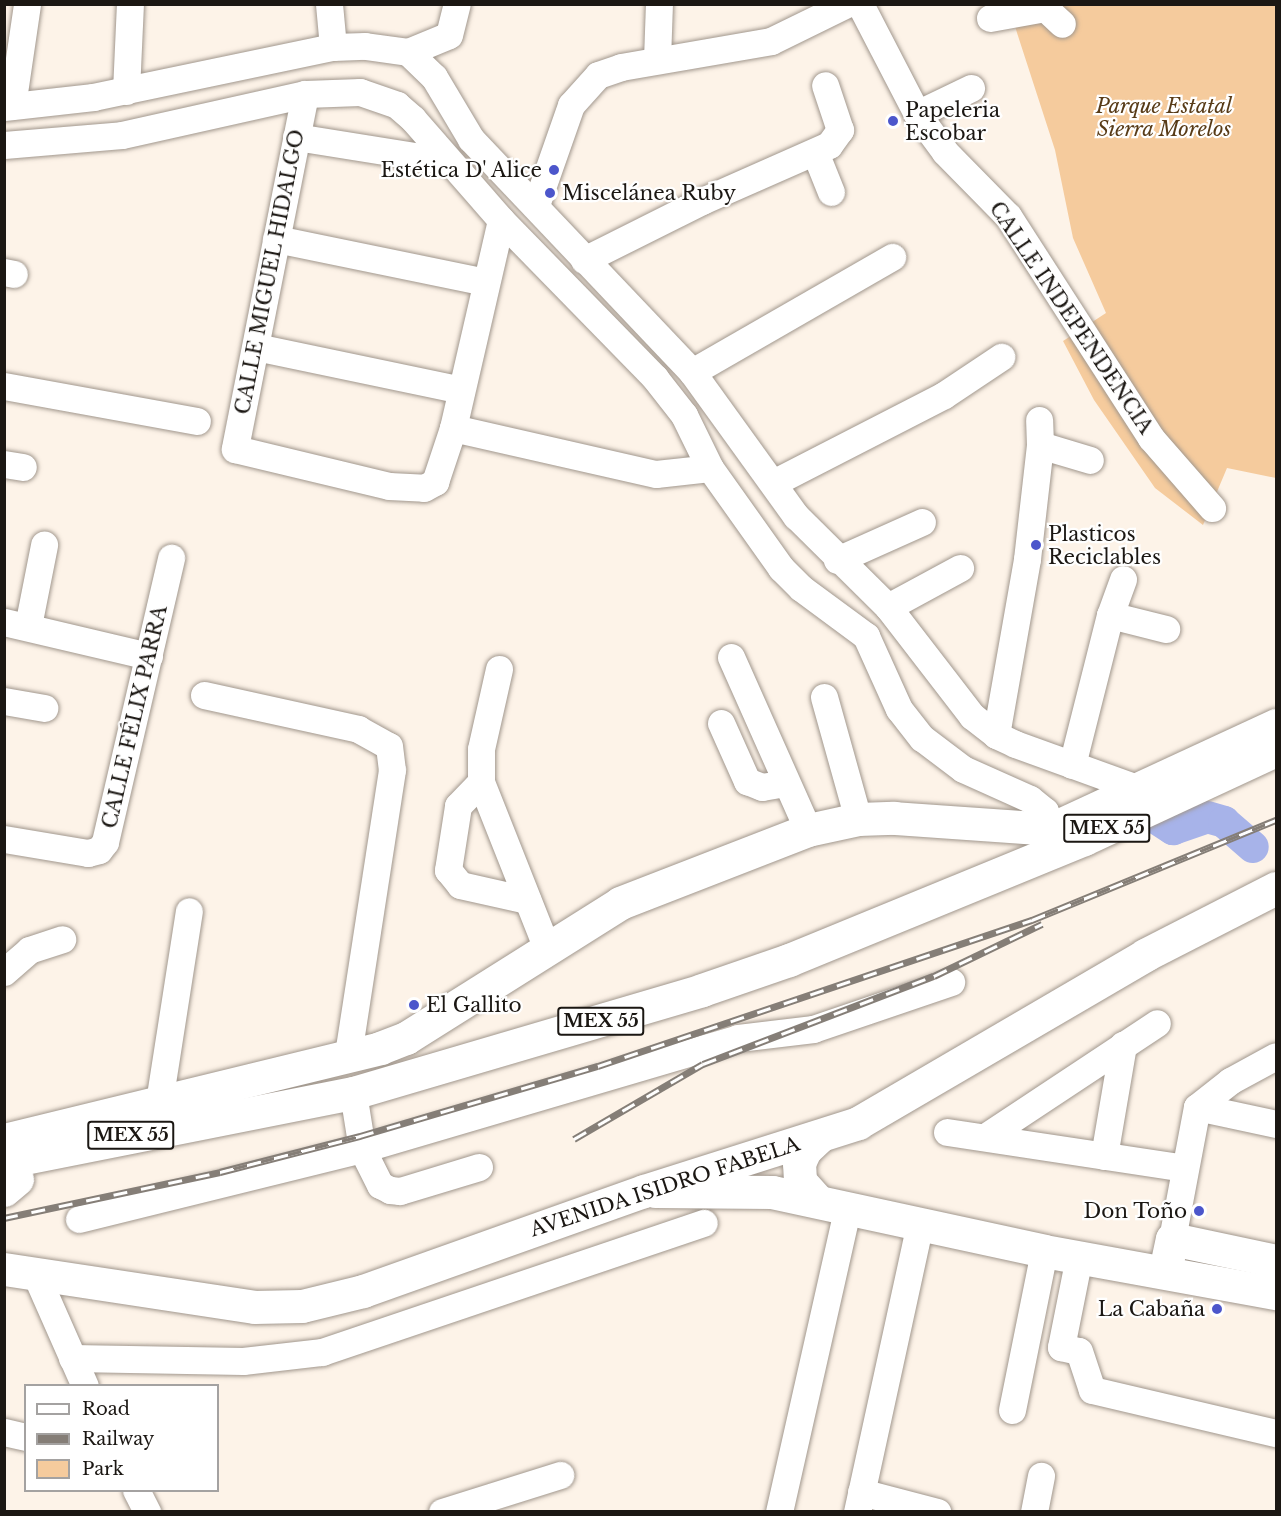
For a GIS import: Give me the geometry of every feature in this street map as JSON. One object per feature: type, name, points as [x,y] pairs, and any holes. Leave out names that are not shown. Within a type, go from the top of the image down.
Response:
[{"type":"main road","name":"MEX 55","points":[[4,1140],[348,1055],[406,1038],[546,946],[620,903],[808,830],[858,819],[1051,829],[1276,725]]},
{"type":"main road","name":"MEX 55","points":[[8,1179],[154,1131],[258,1114],[353,1093],[702,990],[789,960],[934,898],[1084,839],[1276,750]]},
{"type":"main road","points":[[934,898],[992,857],[1051,829]]},
{"type":"main road","name":"AVENIDA ISIDRO FABELA","points":[[16,1269],[229,1306],[302,1306],[363,1291],[644,1191],[819,1137],[875,1115],[1145,955],[1276,888]]},
{"type":"main road","points":[[819,1137],[805,1150],[799,1163],[800,1181],[832,1204]]},
{"type":"main road","points":[[644,1191],[738,1190],[832,1204],[1044,1251],[1165,1271],[1276,1293]]},
{"type":"main road","points":[[1165,1271],[1172,1239],[1276,1261]]},
{"type":"street","points":[[27,4],[8,106],[126,91],[333,47],[365,46],[408,52],[449,35],[457,4]]},
{"type":"street","points":[[126,91],[130,4]]},
{"type":"street","points":[[329,4],[333,47]]},
{"type":"street","points":[[657,60],[659,4]]},
{"type":"street","points":[[536,205],[567,115],[584,87],[598,75],[614,69],[657,60],[771,41],[847,4]]},
{"type":"street","name":"CALLE INDEPENDENCIA","points":[[860,4],[917,114],[945,152],[1008,216],[1151,438],[1212,508]]},
{"type":"street","points":[[989,20],[1045,8],[1062,24]]},
{"type":"street","points":[[408,52],[434,77],[471,139],[692,372],[796,516],[837,560],[888,607],[972,716],[996,735],[1139,789]]},
{"type":"street","points":[[584,260],[702,201],[815,152],[836,138],[838,120],[825,85]]},
{"type":"street","points":[[917,114],[971,88]]},
{"type":"street","points":[[4,145],[122,135],[305,94],[340,91],[382,97],[413,119],[446,161],[501,220],[656,378],[684,415],[710,468],[781,568],[801,588],[866,636],[899,709],[922,738],[963,769],[1030,799],[1045,811],[1051,829]]},
{"type":"street","name":"CALLE MIGUEL HIDALGO","points":[[305,94],[235,449],[389,486],[424,488],[435,482],[441,472],[453,428]]},
{"type":"street","points":[[296,137],[446,161]]},
{"type":"street","points":[[815,152],[831,192]]},
{"type":"street","points":[[501,220],[453,428],[656,474],[710,468]]},
{"type":"street","points":[[276,239],[485,282]]},
{"type":"street","points":[[692,372],[773,322],[892,257]]},
{"type":"street","points":[[256,346],[460,390]]},
{"type":"street","points":[[773,483],[944,395],[1001,357]]},
{"type":"street","points":[[4,386],[197,421]]},
{"type":"street","points":[[996,735],[1027,558],[1040,433],[1090,460]]},
{"type":"street","points":[[837,560],[922,522]]},
{"type":"street","points":[[44,545],[16,624],[149,656]]},
{"type":"street","name":"CALLE FÉLIX PARRA","points":[[4,840],[88,853],[99,850],[105,842],[171,558]]},
{"type":"street","points":[[888,607],[960,568]]},
{"type":"street","points":[[1072,765],[1110,615],[1124,579]]},
{"type":"street","points":[[1110,615],[1166,628]]},
{"type":"street","points":[[730,657],[784,783],[808,830]]},
{"type":"street","points":[[500,669],[481,749],[481,782],[546,946]]},
{"type":"street","points":[[204,695],[358,729],[389,746],[392,770],[348,1055]]},
{"type":"street","points":[[825,697],[858,819]]},
{"type":"street","points":[[4,701],[44,708]]},
{"type":"street","points":[[721,723],[747,781],[762,788],[784,783]]},
{"type":"street","points":[[481,782],[458,806],[448,870],[460,885],[527,900]]},
{"type":"street","points":[[159,1102],[189,911]]},
{"type":"street","points":[[4,972],[29,950],[62,939]]},
{"type":"street","points":[[79,1219],[362,1149],[738,1038],[813,1029],[951,982]]},
{"type":"street","points":[[984,1137],[1156,1023]]},
{"type":"street","points":[[1104,1156],[1123,1045]]},
{"type":"street","points":[[1172,1239],[1197,1107],[1230,1081],[1276,1056]]},
{"type":"street","points":[[353,1093],[362,1149],[380,1185],[390,1190],[400,1191],[479,1167]]},
{"type":"street","points":[[1197,1107],[1276,1124]]},
{"type":"street","points":[[947,1132],[1184,1168]]},
{"type":"street","points":[[778,1512],[832,1204]]},
{"type":"street","points":[[72,1358],[243,1361],[314,1354],[704,1223]]},
{"type":"street","points":[[920,1224],[859,1502],[937,1512]]},
{"type":"street","points":[[1012,1410],[1044,1251]]},
{"type":"street","points":[[1079,1257],[1061,1347],[1079,1351],[1092,1390],[1276,1433]]},
{"type":"street","points":[[16,1269],[72,1358],[84,1384]]},
{"type":"street","points":[[4,1432],[24,1437]]},
{"type":"street","points":[[442,1512],[560,1475]]},
{"type":"street","points":[[1034,1512],[1041,1476]]},
{"type":"street","points":[[137,1492],[147,1512]]},
{"type":"green space","name":"Parque Estatal Sierra Morelos","points":[[1008,5],[1276,5],[1276,478],[1227,468],[1203,525],[1155,488],[1094,400],[1063,341],[1106,313],[1073,238],[1055,150]]},
{"type":"waterway","points":[[1159,820],[1173,829],[1207,817],[1224,822],[1253,847]]},
{"type":"railway","points":[[4,1218],[220,1172],[360,1136],[598,1066],[1032,920],[1276,820]]},
{"type":"railway","points":[[574,1139],[703,1064],[934,976],[1042,924]]},
{"type":"place","name":"Papeleria Escobar","points":[[893,121]]},
{"type":"place","name":"Estética D' Alice","points":[[554,170]]},
{"type":"place","name":"Miscelánea Ruby","points":[[550,193]]},
{"type":"place","name":"Plasticos Reciclables","points":[[1036,545]]},
{"type":"place","name":"El Gallito","points":[[414,1005]]},
{"type":"place","name":"Don Toño","points":[[1199,1211]]},
{"type":"place","name":"La Cabaña","points":[[1217,1309]]}]
